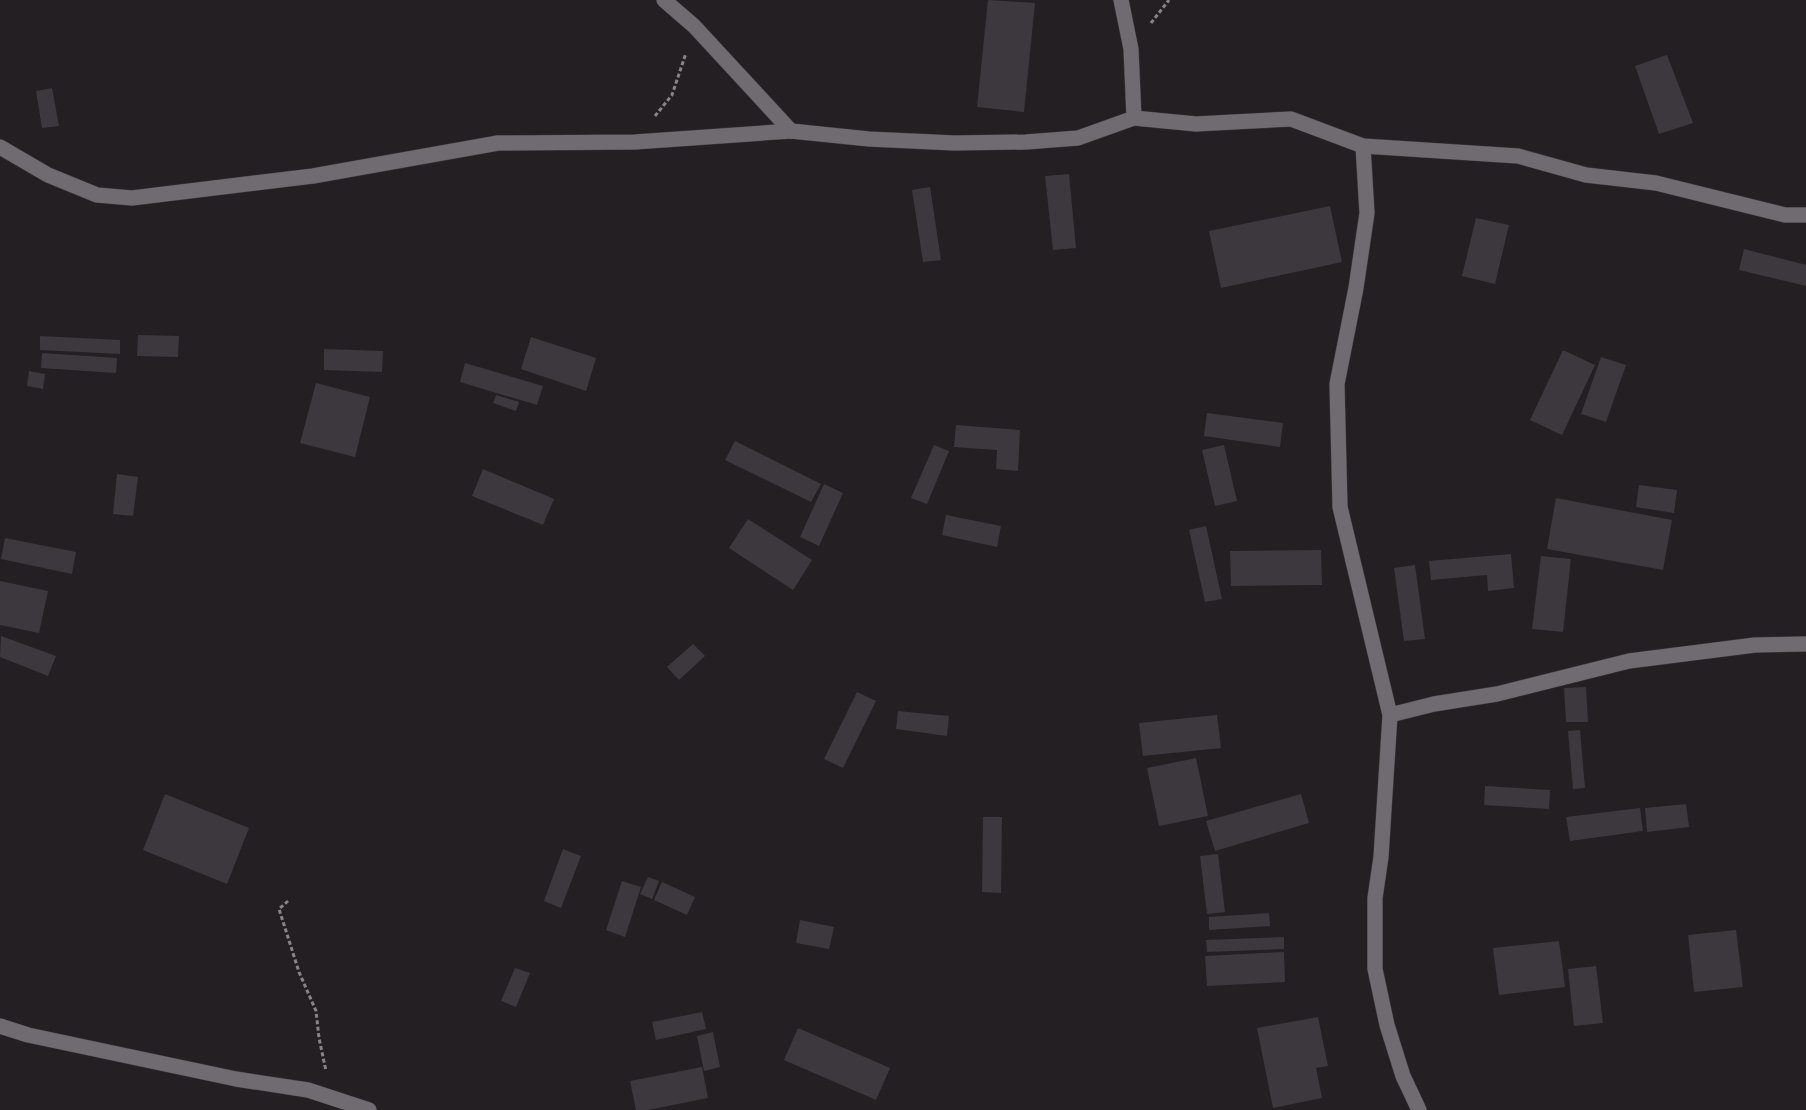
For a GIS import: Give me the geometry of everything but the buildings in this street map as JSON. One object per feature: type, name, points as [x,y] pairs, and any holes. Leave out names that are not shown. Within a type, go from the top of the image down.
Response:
[{"type":"street","points":[[664,0],[694,26],[791,131]]},
{"type":"street","points":[[1121,0],[1131,50],[1134,118]]},
{"type":"street","points":[[0,147],[48,175],[97,195],[132,198],[313,176],[498,143],[635,142],[791,131],[869,140],[954,143],[1026,142],[1078,138],[1134,118],[1196,124],[1290,119],[1363,146],[1518,156],[1586,174],[1656,183],[1785,215],[1806,215]]},
{"type":"street","points":[[1363,146],[1367,213],[1356,288],[1337,384],[1340,507],[1390,715],[1382,857],[1375,898],[1376,969],[1387,1025],[1403,1076],[1419,1110]]},
{"type":"street","points":[[1390,715],[1434,704],[1497,694],[1629,661],[1755,645],[1806,644]]},
{"type":"street","points":[[0,1026],[28,1035],[236,1079],[308,1090],[369,1110]]},
{"type":"path","points":[[635,142],[672,95],[694,26]]},
{"type":"path","points":[[288,901],[279,909],[299,972],[316,1011],[319,1038],[328,1081],[308,1090]]}]
